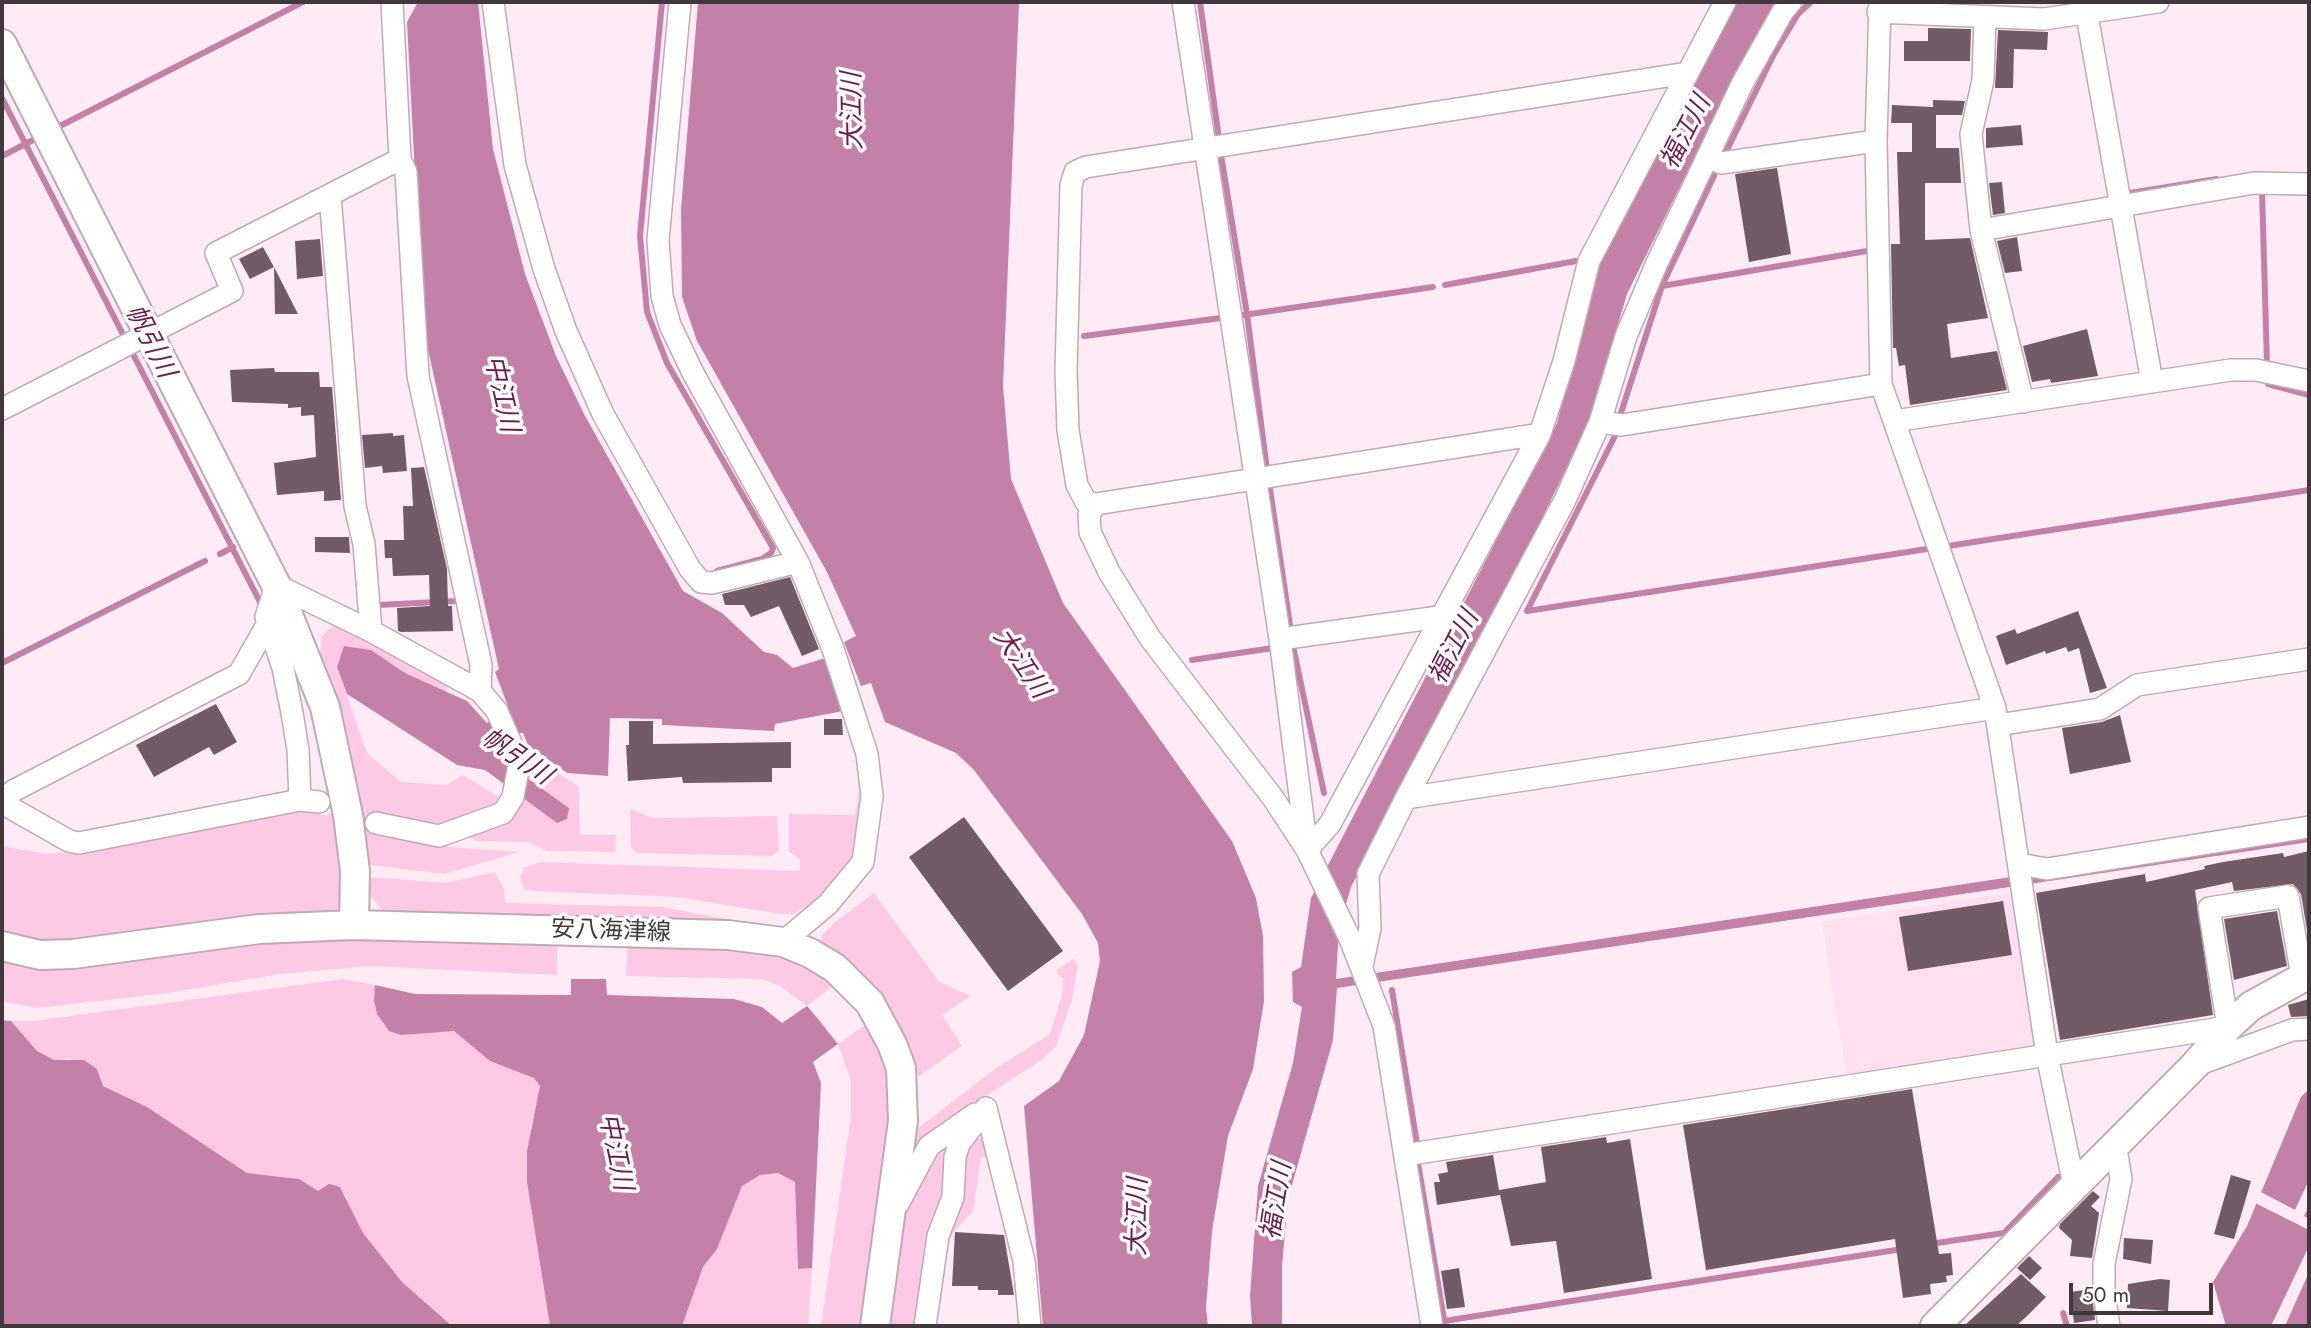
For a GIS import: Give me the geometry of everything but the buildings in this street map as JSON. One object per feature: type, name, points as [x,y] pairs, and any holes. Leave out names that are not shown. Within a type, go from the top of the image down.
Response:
[{"type":"street","points":[[392,2],[400,159],[405,172],[418,376],[481,665],[480,691]]},
{"type":"street","points":[[493,2],[519,178],[544,269],[566,331],[610,426],[690,569],[701,582],[712,583],[798,562]]},
{"type":"street","points":[[680,2],[658,240],[662,296],[670,325],[693,373],[798,562],[850,699],[867,754],[872,796],[863,862],[828,904],[783,942]]},
{"type":"street","points":[[1183,2],[1256,481],[1288,638],[1310,858]]},
{"type":"street","points":[[1310,858],[1540,434],[1564,361],[1589,261],[1725,2]]},
{"type":"street","points":[[1366,976],[1370,928],[1368,874],[1566,500],[1600,422],[1626,336],[1657,263],[1742,84],[1783,10],[1791,2]]},
{"type":"street","points":[[2074,1185],[2047,1055],[1997,717],[1881,384],[1876,141],[1879,7],[1995,12],[2044,19],[2087,15],[2158,2]]},
{"type":"street","points":[[1995,12],[1970,134],[1981,230],[2023,401]]},
{"type":"street","points":[[2087,15],[2123,204],[2152,382]]},
{"type":"street","points":[[2,44],[145,337],[276,585],[325,707],[341,769],[355,872],[354,925]]},
{"type":"street","points":[[1540,434],[1256,481],[1096,504],[1086,502],[1077,485],[1068,430],[1066,371],[1071,185],[1075,172],[1086,167],[1688,74]]},
{"type":"street","points":[[1708,158],[1721,163],[1876,141]]},
{"type":"street","points":[[2,410],[232,291],[216,253],[400,159]]},
{"type":"street","points":[[1981,230],[2254,183],[2309,184]]},
{"type":"street","points":[[330,195],[355,506],[364,544],[371,631]]},
{"type":"street","points":[[1894,421],[2231,370],[2256,370],[2309,382]]},
{"type":"street","points":[[1600,422],[1622,425],[1881,384]]},
{"type":"street","points":[[1096,504],[1089,514],[1090,532],[1109,572],[1150,638],[1273,798],[1310,858],[1366,976],[1384,1026],[1432,1326]]},
{"type":"street","points":[[276,585],[371,631],[480,691],[497,711],[519,764],[513,797],[503,813],[439,836],[376,823]]},
{"type":"street","points":[[267,625],[239,674],[232,679],[13,791],[2,803],[69,841],[79,843],[310,801],[283,668],[267,625],[266,617],[276,585]]},
{"type":"street","points":[[1288,638],[1439,617]]},
{"type":"street","points":[[1406,798],[1997,717],[2100,709],[2137,685],[2309,659]]},
{"type":"street","points":[[2020,874],[2309,827]]},
{"type":"street","points":[[1935,1326],[2195,1065],[2228,1027],[2251,1006],[2306,975],[2288,896],[2209,908],[2228,1027]]},
{"type":"street","name":"安八海津線","points":[[2,946],[40,956],[259,929],[354,925],[728,935],[783,942],[835,968],[854,984],[870,1003],[892,1044],[901,1068],[904,1093],[875,1326]]},
{"type":"street","points":[[1405,1155],[2228,1027]]},
{"type":"street","points":[[2195,1065],[2292,1030],[2309,1029]]},
{"type":"street","points":[[889,1224],[910,1177],[929,1146],[986,1108]]},
{"type":"street","points":[[925,1326],[938,1236],[953,1197],[955,1157],[959,1144],[986,1108]]},
{"type":"street","points":[[986,1108],[1024,1261],[1030,1326]]},
{"type":"street","points":[[2109,1326],[2104,1294],[2104,1264],[2121,1179],[2115,1143]]},
{"type":"shaded area","points":[[343,625],[451,682],[445,692],[405,673],[371,650],[344,646],[337,667],[367,753],[401,782],[446,785],[462,775],[501,798],[500,808],[447,826],[382,828],[450,847],[519,852],[444,874],[371,865],[362,859],[351,762],[339,709],[319,659],[322,636],[331,627]]},
{"type":"shaded area","points":[[534,757],[579,787],[580,835],[616,835],[615,852],[547,851],[528,842],[477,841],[467,837],[523,798],[557,822],[569,808],[526,777]]},
{"type":"shaded area","points":[[862,773],[865,774],[856,861],[823,897],[793,914],[679,897],[535,891],[524,889],[520,877],[524,868],[540,862],[800,871],[800,859],[789,852],[789,814],[855,815]]},
{"type":"shaded area","points":[[310,809],[326,816],[336,809],[345,893],[343,906],[334,914],[66,942],[35,941],[2,932],[2,846],[47,854],[76,851]]},
{"type":"shaded area","points":[[630,809],[653,818],[777,816],[779,851],[771,856],[637,853],[631,847]]},
{"type":"shaded area","points":[[495,872],[504,889],[505,903],[663,907],[761,926],[486,918],[383,911],[368,893],[368,877],[445,883]]},
{"type":"shaded area","points":[[874,893],[939,982],[970,996],[942,1015],[962,1046],[919,1076],[913,1075],[876,991],[860,972],[820,945],[822,935],[834,923]]},
{"type":"shaded area","points":[[2008,893],[2017,901],[2038,1040],[2029,1050],[1847,1077],[1822,922]]},
{"type":"shaded area","points":[[278,938],[557,938],[557,975],[370,966],[280,974],[168,993],[37,1008],[2,1001],[2,959]]},
{"type":"shaded area","points":[[628,941],[744,946],[798,959],[837,983],[807,1006],[780,986],[762,979],[626,976]]},
{"type":"shaded area","points":[[1073,959],[1078,965],[1072,999],[1056,1046],[1043,1059],[930,1132],[909,1163],[917,1129],[995,1069],[1050,1034],[1062,995],[1063,979],[1056,971]]},
{"type":"shaded area","points":[[343,979],[375,985],[377,1014],[389,1031],[454,1031],[496,1062],[535,1078],[540,1086],[531,1124],[527,1182],[550,1326],[452,1326],[402,1282],[363,1233],[348,1206],[346,1194],[318,1191],[298,1179],[247,1173],[147,1108],[103,1085],[97,1069],[68,1058],[54,1061],[37,1051],[11,1021],[34,1021]]},
{"type":"shaded area","points":[[871,1021],[893,1087],[865,1326],[821,1326],[851,1116],[851,1081],[838,1044]]},
{"type":"shaded area","points":[[963,1131],[921,1326],[885,1326],[899,1225],[933,1156]]},
{"type":"shaded area","points":[[974,1137],[986,1141],[996,1179],[985,1157],[981,1158],[973,1211],[953,1233],[942,1255],[960,1160]]},
{"type":"shaded area","points":[[778,1173],[795,1182],[798,1269],[812,1268],[808,1326],[682,1326],[703,1267],[717,1249],[742,1185],[760,1175]]},
{"type":"water","name":"中江川","points":[[418,2],[478,2],[493,149],[525,274],[556,356],[584,414],[683,591],[722,613],[764,652],[777,655],[793,668],[822,659],[831,660],[843,711],[775,724],[774,731],[662,725],[662,719],[610,718],[608,776],[567,773],[528,745],[523,733],[511,733],[503,714],[509,709],[495,672],[499,669],[423,327],[407,22]]},
{"type":"water","name":"大江川","points":[[698,2],[1019,2],[1003,386],[1011,479],[1063,603],[1232,841],[1256,898],[1263,936],[1264,1001],[1253,1069],[1228,1136],[1212,1231],[1206,1308],[1208,1326],[1043,1326],[1024,1106],[1059,1081],[1084,1035],[1100,961],[1098,943],[1082,914],[974,770],[956,753],[885,722],[871,683],[861,686],[844,642],[856,636],[827,572],[697,341],[682,297],[681,209]]},
{"type":"water","name":"福江川","points":[[1737,2],[1779,2],[1740,65],[1627,294],[1589,422],[1503,598],[1351,887],[1339,928],[1336,979],[2309,832],[2309,842],[1337,988],[1333,1040],[1288,1199],[1282,1266],[1282,1326],[1252,1326],[1250,1296],[1258,1186],[1293,1063],[1302,1007],[1293,1002],[1292,972],[1301,967],[1311,898],[1557,423],[1596,270]]},
{"type":"water","points":[[344,646],[371,650],[405,673],[467,701],[487,723],[493,719],[501,732],[492,735],[502,760],[569,808],[567,819],[557,823],[485,770],[457,765],[347,694],[337,667]]},
{"type":"water","name":"中江川","points":[[571,979],[606,979],[607,995],[734,999],[762,1007],[782,1023],[807,1006],[818,1019],[838,1044],[813,1062],[821,1083],[812,1268],[798,1269],[795,1182],[778,1173],[760,1175],[742,1186],[717,1249],[703,1267],[682,1326],[550,1326],[527,1182],[527,1151],[540,1086],[534,1078],[490,1061],[454,1031],[401,1035],[389,1031],[377,1014],[374,1001],[375,985],[415,994],[571,995]]},
{"type":"water","points":[[2,1020],[11,1021],[37,1051],[54,1060],[84,1060],[97,1069],[103,1086],[147,1107],[247,1173],[299,1179],[318,1191],[329,1184],[340,1187],[363,1233],[402,1282],[452,1326],[2,1326]]},
{"type":"water","points":[[2309,1089],[2309,1326],[2226,1326],[2213,1282],[2247,1226],[2301,1097]]},
{"type":"pier","points":[[2309,1180],[2309,1206],[2304,1216],[2309,1219],[2309,1230],[2253,1202],[2259,1191],[2295,1210]]},
{"type":"pier","points":[[2309,1246],[2309,1272],[2285,1326],[2271,1326]]},
{"type":"waterway","points":[[58,127],[303,2]]},
{"type":"waterway","points":[[662,2],[640,236],[647,312],[667,363],[773,548],[771,553],[762,559],[717,571]]},
{"type":"waterway","points":[[1200,2],[1219,139]]},
{"type":"waterway","points":[[1723,158],[1774,54],[1798,14],[1811,2]]},
{"type":"waterway","name":"帆引川","points":[[2,98],[261,604]]},
{"type":"waterway","points":[[2,156],[37,138]]},
{"type":"waterway","points":[[1221,155],[1247,314],[1267,470]]},
{"type":"waterway","points":[[1619,419],[1662,286],[1714,176]]},
{"type":"waterway","points":[[2125,189],[2130,193],[2217,179]]},
{"type":"waterway","points":[[2262,190],[2267,365]]},
{"type":"waterway","points":[[1662,286],[1867,251]]},
{"type":"waterway","points":[[1445,285],[1576,261]]},
{"type":"waterway","points":[[1237,316],[1433,287]]},
{"type":"waterway","points":[[1084,336],[1221,318]]},
{"type":"waterway","points":[[2268,380],[2268,384],[2309,395]]},
{"type":"waterway","points":[[1527,611],[1615,436]]},
{"type":"waterway","points":[[1270,489],[1293,646],[1324,793]]},
{"type":"waterway","points":[[1948,546],[2309,490]]},
{"type":"waterway","points":[[220,554],[233,547]]},
{"type":"waterway","points":[[1527,611],[1927,549]]},
{"type":"waterway","points":[[2,663],[205,561]]},
{"type":"waterway","points":[[378,605],[457,601]]},
{"type":"waterway","points":[[1192,660],[1273,648]]},
{"type":"waterway","points":[[1392,990],[1417,1144]]},
{"type":"waterway","points":[[1418,1163],[1445,1326]]},
{"type":"waterway","points":[[1930,1244],[2004,1233],[2058,1177]]},
{"type":"waterway","points":[[1444,1321],[1902,1249]]},
{"type":"waterway","points":[[2063,1313],[2067,1326]]}]
